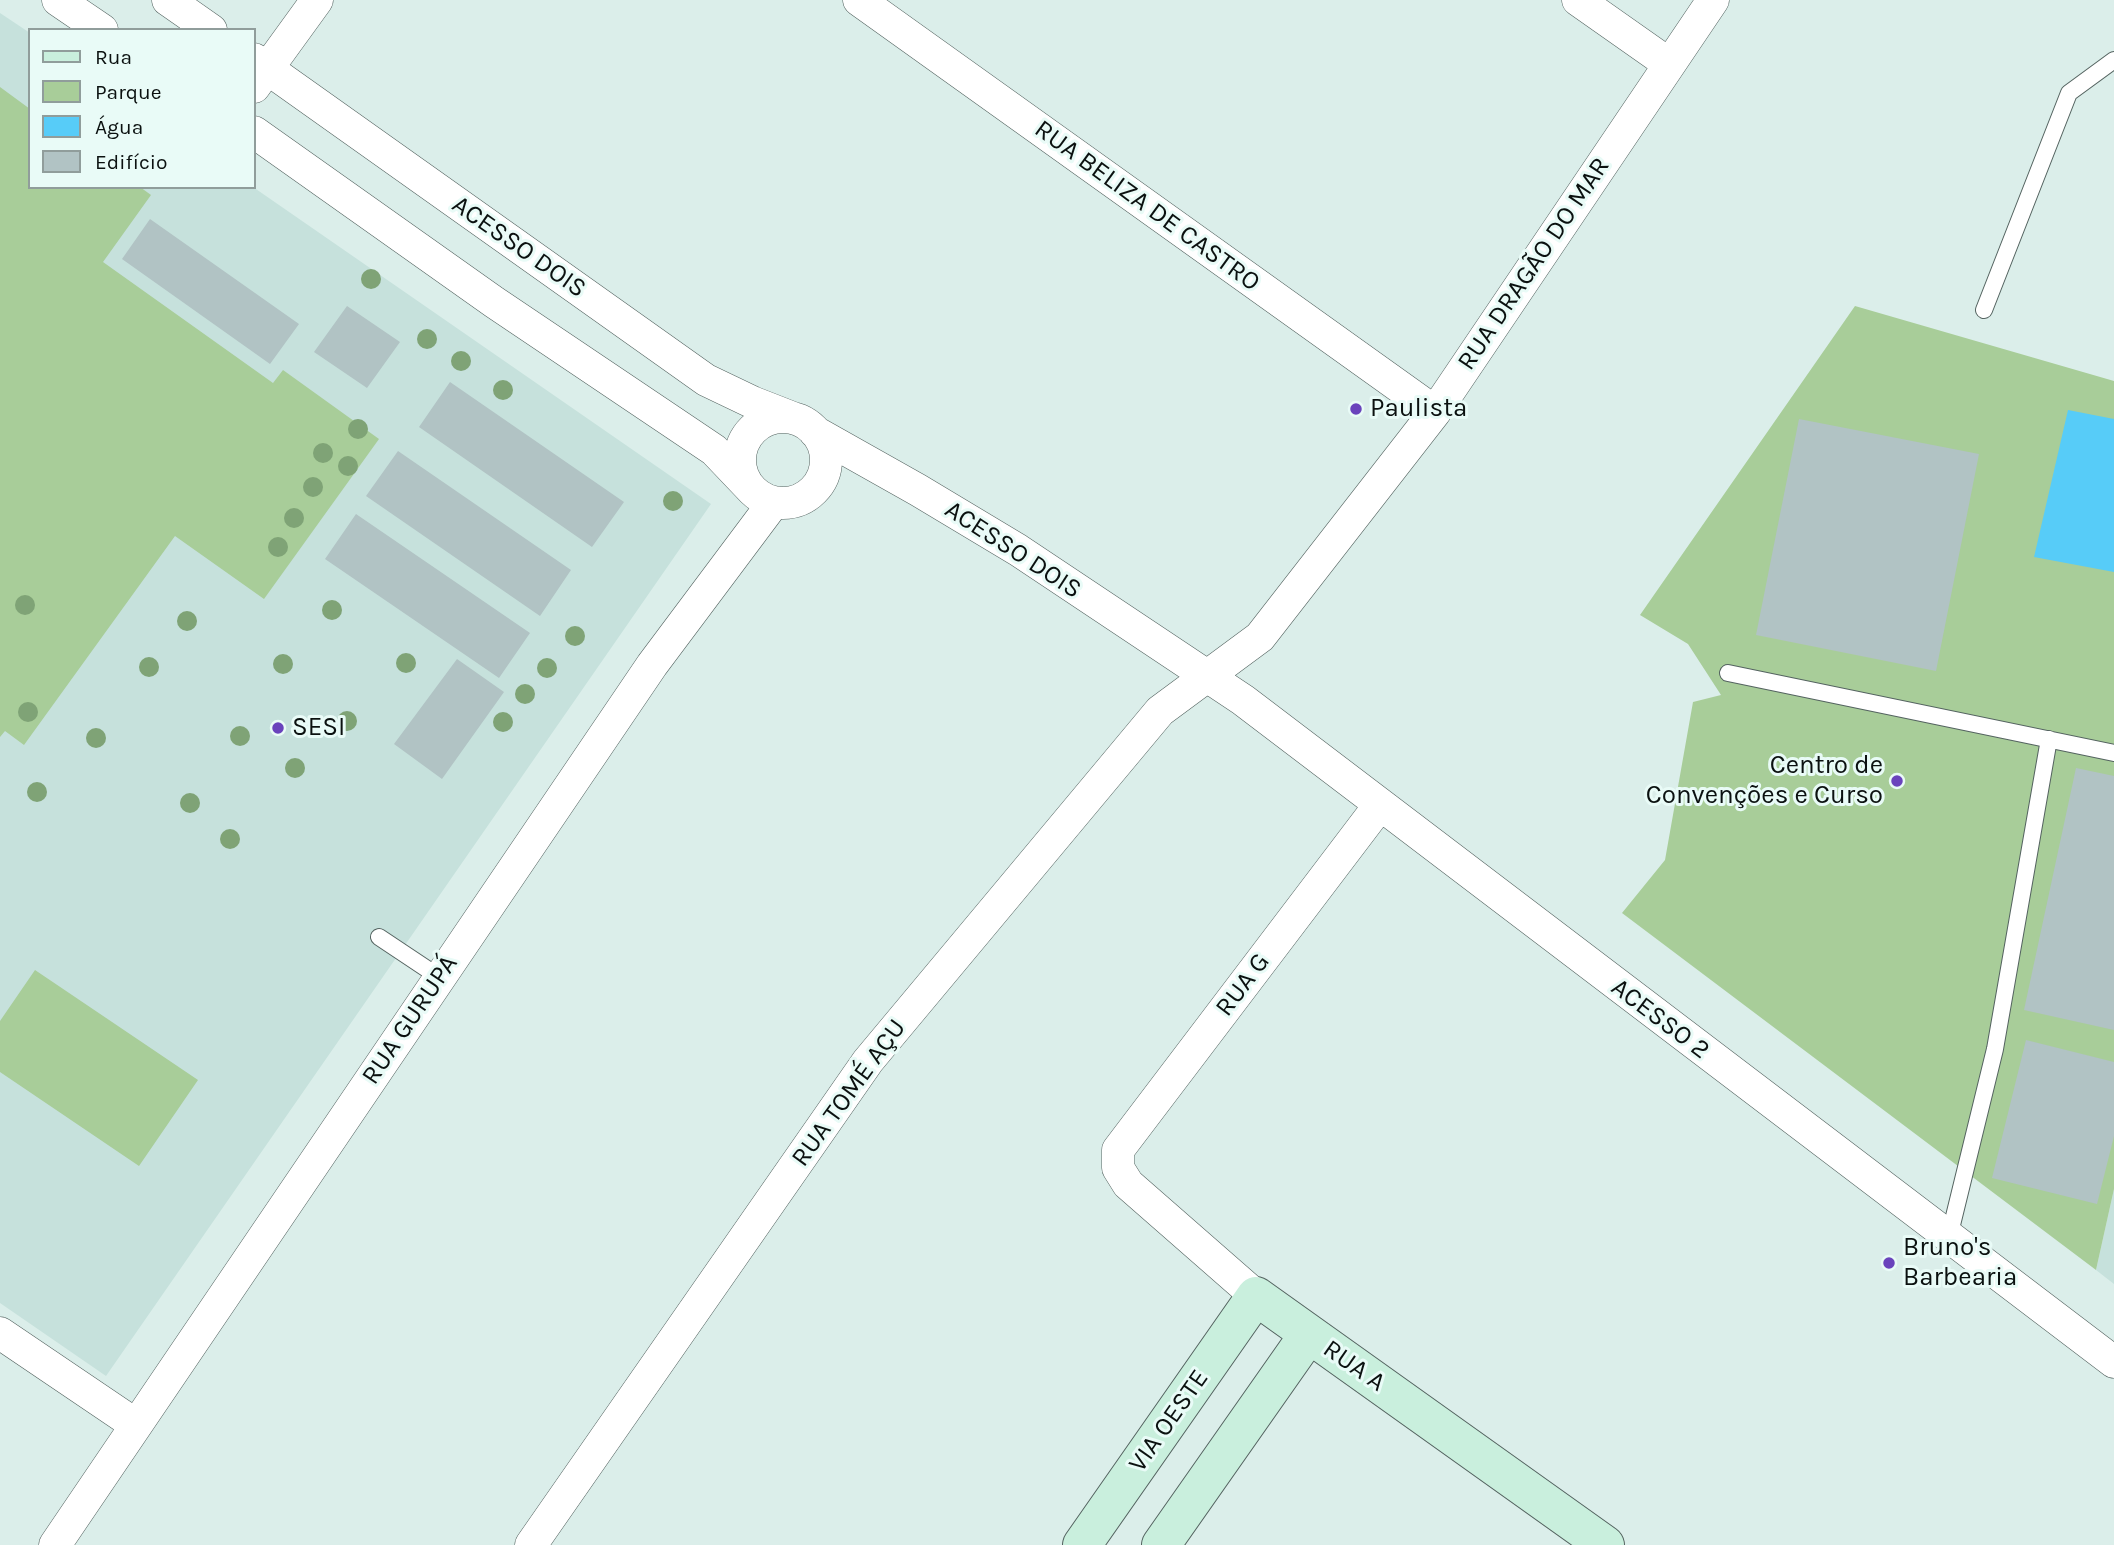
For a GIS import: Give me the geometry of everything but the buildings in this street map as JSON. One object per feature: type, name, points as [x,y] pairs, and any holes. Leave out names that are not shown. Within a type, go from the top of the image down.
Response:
[{"type":"street","points":[[58,0],[99,28]]},
{"type":"street","points":[[168,0],[208,28]]},
{"type":"street","points":[[258,71],[317,0]]},
{"type":"street","name":"RUA BELIZA DE CASTRO","points":[[859,0],[1434,412]]},
{"type":"street","points":[[1578,0],[1669,64]]},
{"type":"street","name":"RUA DRAGÃO DO MAR","points":[[1207,675],[1260,637],[1434,412],[1713,0]]},
{"type":"street","name":"ACESSO DOIS","points":[[258,71],[706,380],[804,425],[918,489],[1018,550],[1157,645],[1207,675]]},
{"type":"street","points":[[256,133],[495,302],[714,450],[764,496],[788,502],[811,492],[820,481],[825,469],[826,455],[822,442],[804,425],[768,419],[757,425],[742,445],[741,470],[764,496]]},
{"type":"street","name":"RUA GURUPÁ","points":[[55,1545],[764,496]]},
{"type":"street","name":"ACESSO 2","points":[[1207,675],[2114,1362]]},
{"type":"street","name":"RUA TOMÉ AÇU","points":[[531,1545],[868,1061],[1160,711],[1207,675]]},
{"type":"street","name":"RUA G","points":[[1118,1168],[1118,1150],[1379,806]]},
{"type":"street","name":"RUA A","points":[[1118,1168],[1128,1184],[1256,1296],[1605,1545]]},
{"type":"street","name":"VIA OESTE","points":[[1083,1545],[1256,1296]]},
{"type":"street","points":[[0,1333],[136,1425]]},
{"type":"street","points":[[1161,1545],[1309,1334]]},
{"type":"lane","points":[[1984,310],[2069,93],[2114,60]]},
{"type":"lane","points":[[1728,673],[2114,752]]},
{"type":"lane","points":[[1949,1237],[1995,1049],[2049,740]]},
{"type":"lane","points":[[379,937],[439,977]]},
{"type":"shaded area","name":"SESI","points":[[0,13],[28,32],[28,189],[256,189],[711,504],[106,1376],[0,1303]]},
{"type":"shaded area","points":[[2114,1189],[2114,1284],[2096,1270]]},
{"type":"green space","points":[[0,87],[28,108],[28,189],[143,189],[151,195],[103,262],[273,383],[283,370],[379,439],[264,599],[175,536],[24,745],[5,731],[0,737]]},
{"type":"green space","name":"Centro de Convenções e Curso","points":[[1855,306],[2114,381],[2114,1189],[2096,1270],[1622,913],[1665,860],[1693,702],[1721,695],[1688,644],[1640,615]]},
{"type":"green space","points":[[35,970],[198,1080],[139,1166],[0,1072],[0,1021]]},
{"type":"water","points":[[2068,410],[2114,419],[2114,572],[2034,557]]},
{"type":"place","name":"Paulista","points":[[1356,409]]},
{"type":"place","name":"SESI","points":[[278,728]]},
{"type":"place","name":"Centro de Convenções e Curso","points":[[1897,781]]},
{"type":"place","name":"Bruno's Barbearia","points":[[1889,1263]]}]
